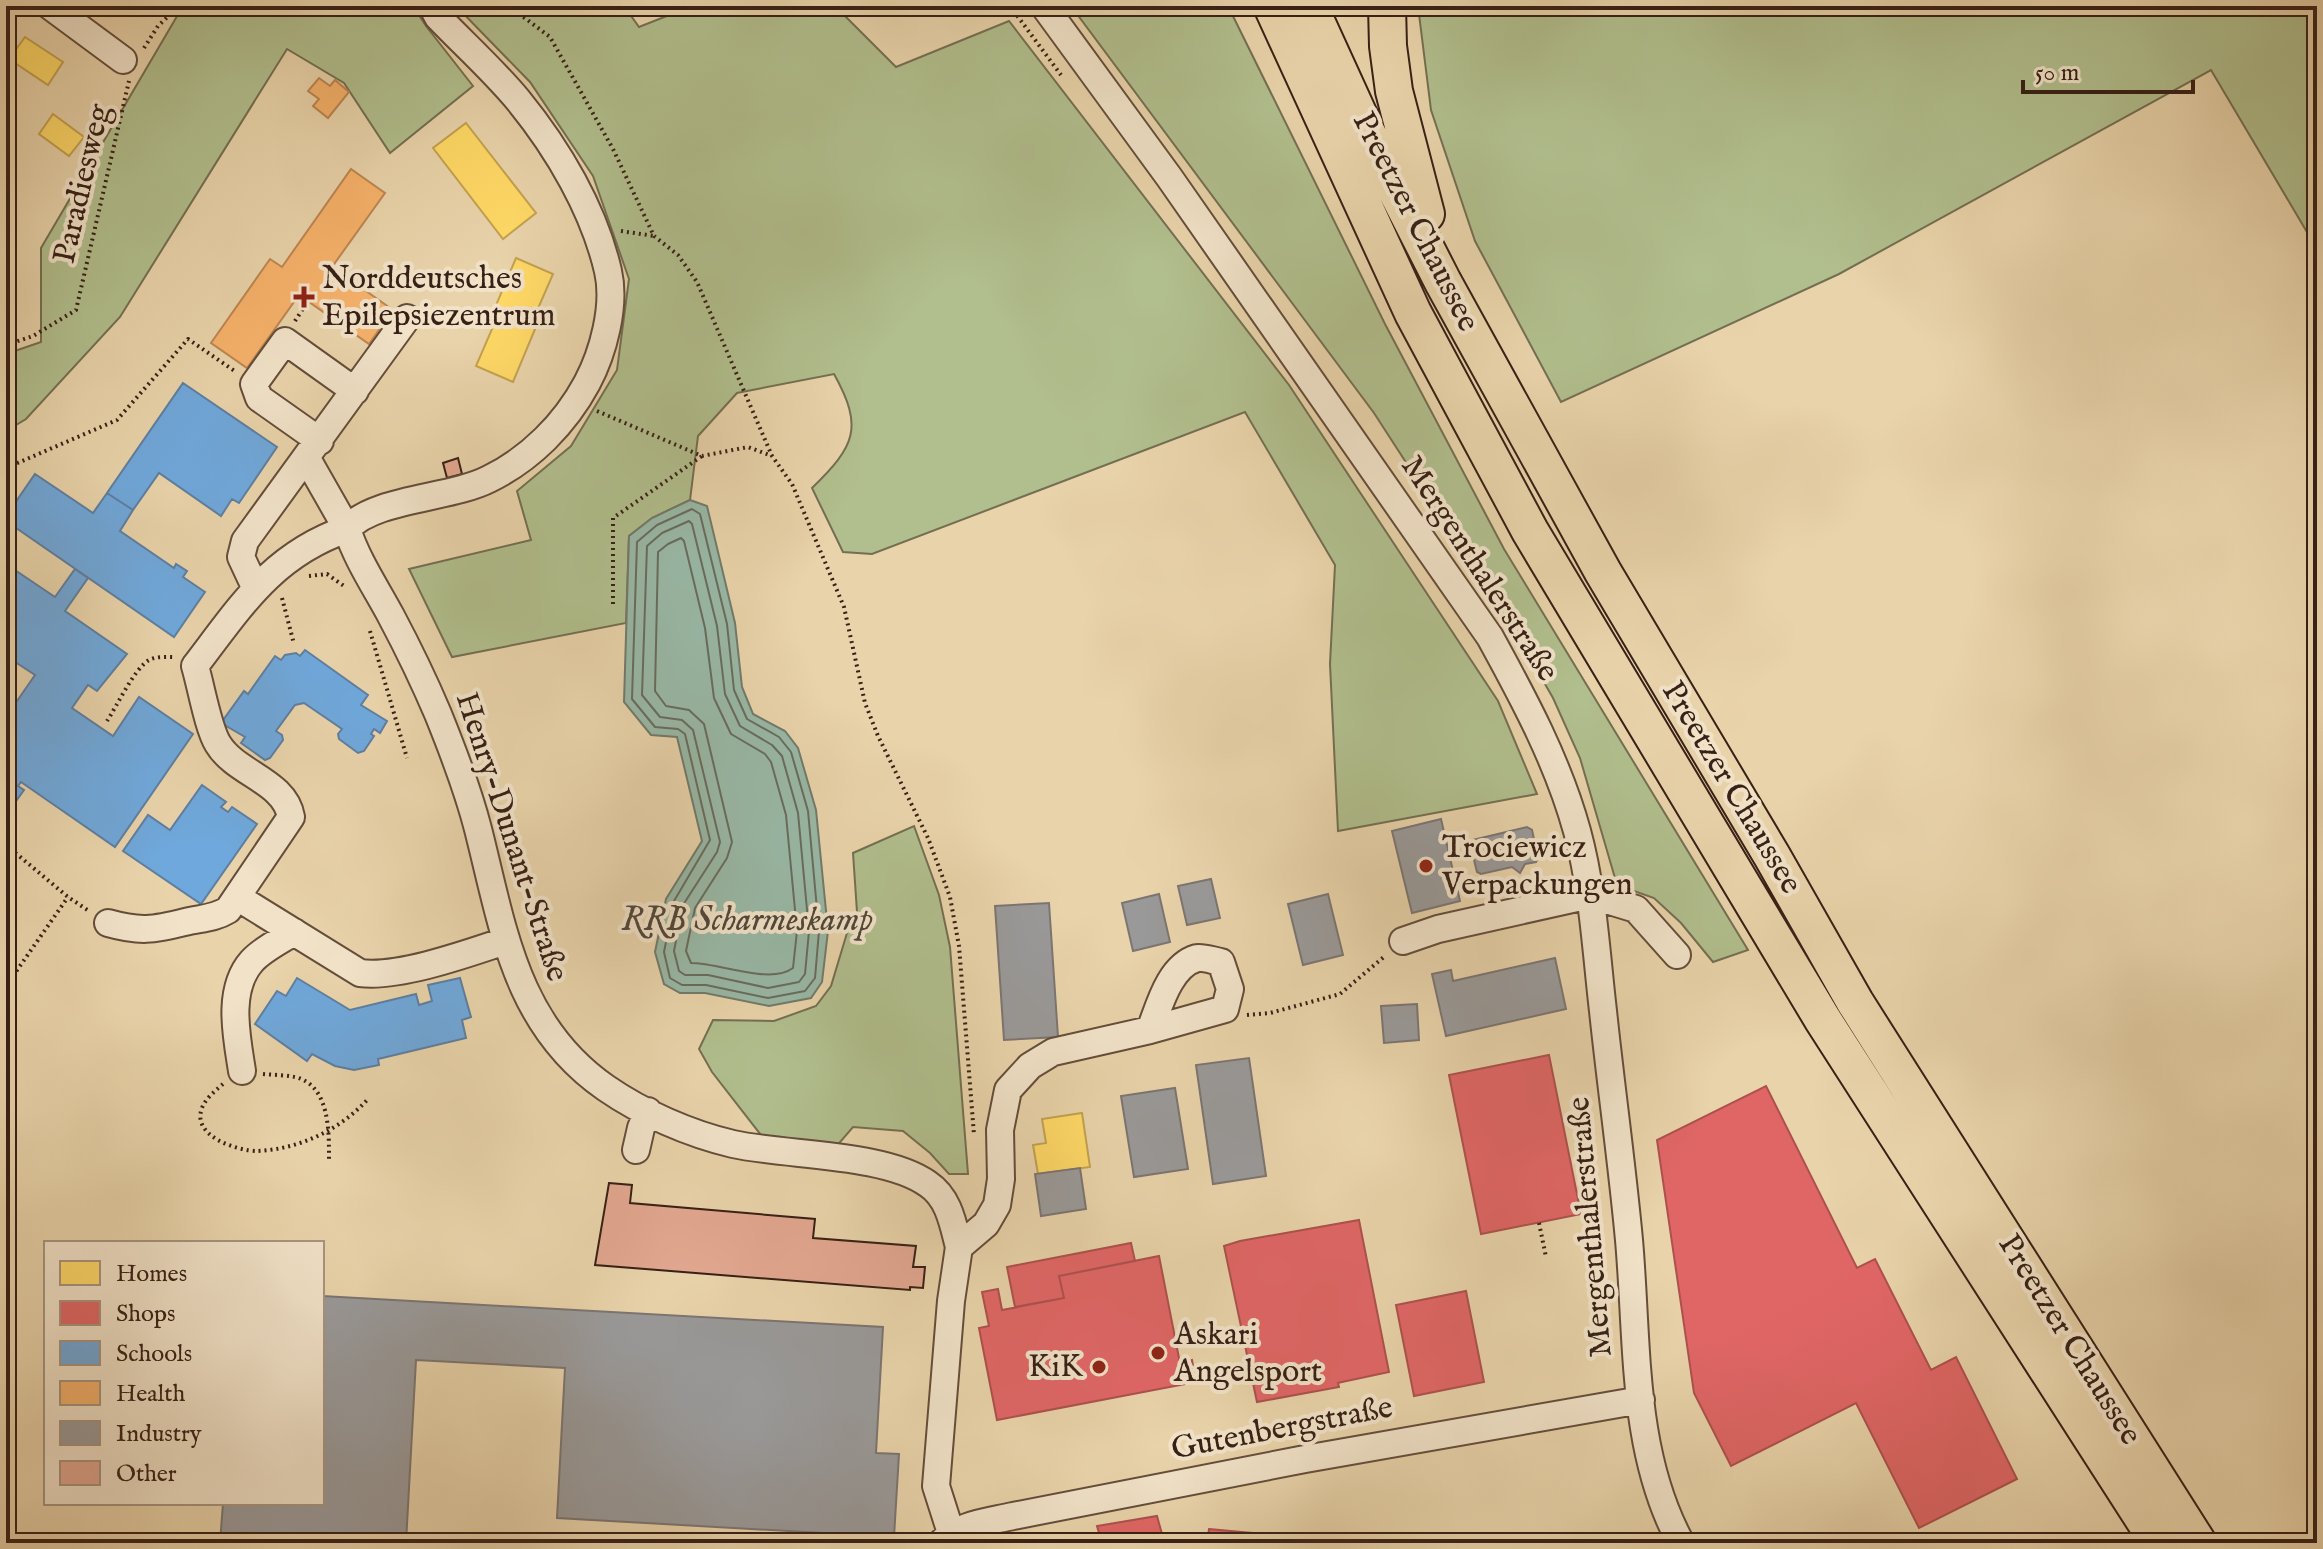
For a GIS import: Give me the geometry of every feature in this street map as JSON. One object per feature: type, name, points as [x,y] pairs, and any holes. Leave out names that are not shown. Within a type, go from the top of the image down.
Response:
[{"type":"highway","name":"Preetzer Chaussee","points":[[1272,6],[1413,313],[1530,531],[1823,1020],[2159,1543]]},
{"type":"highway","name":"Preetzer Chaussee","points":[[1309,6],[1367,133],[1443,282],[1603,572],[1855,1002],[2198,1543]]},
{"type":"highway","points":[[1387,6],[1388,46],[1402,132],[1443,282]]},
{"type":"street","points":[[50,6],[131,64]]},
{"type":"street","points":[[108,923],[148,931],[213,919],[228,910],[291,817],[289,805],[217,743],[195,666],[263,581],[299,551],[347,529],[366,514],[470,488],[512,467],[556,428],[578,400],[598,360],[608,316],[609,274],[572,180],[544,134],[516,98],[438,17],[432,6]]},
{"type":"street","name":"Mergenthalerstraße","points":[[1044,6],[1169,177],[1490,637],[1527,705],[1556,770],[1577,831],[1590,895],[1629,1239],[1641,1400],[1652,1474],[1681,1543]]},
{"type":"street","points":[[263,581],[241,557],[245,541],[407,318]]},
{"type":"street","points":[[313,449],[259,398],[254,384],[285,341],[355,391]]},
{"type":"street","name":"Henry-Dunant-Straße","points":[[313,449],[347,529],[420,673],[459,768],[477,825],[505,941],[535,1013],[555,1039],[606,1088],[683,1127],[733,1144],[882,1165],[910,1174],[929,1184],[939,1194],[951,1213],[959,1247]]},
{"type":"street","points":[[1403,941],[1438,929],[1590,895],[1636,909],[1677,955]]},
{"type":"street","points":[[237,897],[360,973],[376,975],[505,941]]},
{"type":"street","points":[[242,1071],[236,1007],[243,978],[251,962],[294,932]]},
{"type":"street","points":[[946,1538],[936,1486],[951,1301],[959,1247],[986,1224],[997,1205],[1001,1179],[1000,1130],[1008,1090],[1030,1066],[1053,1052],[1150,1030],[1225,1009],[1230,989],[1221,962],[1199,957],[1181,967],[1168,987],[1150,1030]]},
{"type":"street","points":[[636,1150],[648,1111]]},
{"type":"street","name":"Gutenbergstraße","points":[[946,1538],[973,1525],[999,1519],[1244,1470],[1641,1400]]},
{"type":"path","name":"Paradiesweg","points":[[6,345],[33,336],[76,310],[131,64],[158,26],[179,6]]},
{"type":"path","points":[[509,6],[550,37],[613,149],[654,236],[678,255],[697,282],[772,456],[792,484],[844,607],[865,703],[928,838],[950,897],[959,946],[974,1144]]},
{"type":"path","points":[[1010,6],[1066,81]]},
{"type":"path","points":[[6,468],[117,420],[188,339],[254,384]]},
{"type":"path","points":[[578,400],[702,456]]},
{"type":"path","points":[[613,604],[613,518],[702,456],[748,447],[772,456]]},
{"type":"path","points":[[303,578],[327,574],[347,589]]},
{"type":"path","points":[[263,581],[284,603],[294,644]]},
{"type":"path","points":[[370,631],[407,758]]},
{"type":"path","points":[[107,721],[139,669],[148,661],[176,657],[195,666]]},
{"type":"path","points":[[6,845],[68,897],[108,923]]},
{"type":"path","points":[[13,976],[68,897]]},
{"type":"path","points":[[1225,1009],[1249,1016],[1340,994],[1403,941]]},
{"type":"path","points":[[329,1159],[329,1132],[323,1106],[312,1086],[298,1077],[242,1071],[211,1095],[201,1109],[201,1123],[213,1137],[229,1147],[256,1151],[283,1147],[329,1132],[368,1099]]},
{"type":"path","points":[[1539,1223],[1546,1257]]},
{"type":"green space","points":[[183,6],[413,6],[473,86],[390,153],[344,83],[287,49],[120,317],[26,419],[6,431],[6,354],[41,342],[41,248]]},
{"type":"green space","points":[[456,6],[624,6],[639,27],[692,6],[835,6],[896,67],[1009,21],[1289,385],[1498,701],[1537,794],[1338,831],[1330,664],[1335,565],[1245,412],[872,554],[843,552],[812,488],[838,460],[850,436],[852,423],[849,409],[834,374],[737,393],[698,436],[690,500],[652,518],[629,536],[626,623],[452,657],[409,569],[531,540],[517,491],[571,446],[617,370],[629,279],[593,176],[530,82]]},
{"type":"green space","points":[[1071,6],[1228,6],[1385,324],[1504,549],[1748,950],[1713,962],[1681,923],[1654,898],[1617,885],[1580,758],[1553,698],[1510,623],[1374,413]]},
{"type":"green space","points":[[1418,6],[2317,6],[2317,249],[2211,70],[1839,274],[1561,402],[1475,241],[1431,110]]},
{"type":"green space","points":[[914,826],[939,895],[950,947],[968,1174],[949,1174],[903,1131],[853,1127],[835,1148],[764,1139],[712,1072],[699,1049],[713,1020],[774,1021],[816,1006],[831,986],[847,933],[857,912],[853,853]]},
{"type":"water","name":"RRB Scharmeskamp","points":[[690,500],[707,506],[735,623],[742,687],[753,714],[785,731],[798,748],[816,810],[828,931],[822,982],[811,998],[769,1006],[705,993],[680,993],[664,984],[655,952],[666,899],[702,841],[677,737],[651,735],[624,702],[629,536],[652,518]]},
{"type":"building: Homes","points":[[25,37],[63,62],[48,85],[9,59]]},
{"type":"building: Homes","points":[[53,114],[84,137],[69,156],[39,134]]},
{"type":"building: Homes","points":[[466,123],[536,213],[503,239],[433,148]]},
{"type":"building: Homes","points":[[516,258],[553,274],[533,320],[538,322],[513,382],[476,366],[499,313],[494,310]]},
{"type":"building: Homes","points":[[1082,1113],[1090,1167],[1038,1174],[1033,1145],[1046,1143],[1042,1119]]},
{"type":"building: Shops","points":[[1549,1055],[1581,1214],[1481,1234],[1449,1075]]},
{"type":"building: Shops","points":[[1766,1086],[1857,1268],[1875,1259],[1931,1370],[1956,1357],[2017,1479],[1919,1528],[1856,1403],[1731,1466],[1694,1393],[1657,1140]]},
{"type":"building: Shops","points":[[1359,1220],[1389,1372],[1338,1383],[1339,1387],[1257,1402],[1224,1246]]},
{"type":"building: Shops","points":[[1131,1243],[1135,1261],[1059,1276],[1064,1298],[1015,1307],[1007,1267]]},
{"type":"building: Shops","points":[[1159,1256],[1180,1363],[1192,1360],[1196,1382],[997,1420],[979,1328],[989,1326],[982,1292],[998,1289],[1002,1310],[1064,1298],[1059,1276]]},
{"type":"building: Shops","points":[[1466,1291],[1484,1382],[1414,1396],[1396,1305]]},
{"type":"building: Shops","points":[[1157,1516],[1162,1534],[1102,1543],[1097,1526]]},
{"type":"building: Shops","points":[[1209,1529],[1274,1535],[1273,1543],[1207,1543]]},
{"type":"building: Schools","points":[[183,383],[277,447],[239,503],[232,499],[221,516],[159,473],[133,510],[107,493]]},
{"type":"building: Schools","points":[[35,474],[93,513],[107,493],[133,510],[120,531],[174,568],[176,564],[187,571],[183,577],[205,592],[174,637],[6,521],[6,516]]},
{"type":"building: Schools","points":[[6,564],[55,597],[75,569],[88,578],[65,611],[127,654],[97,691],[88,685],[72,708],[113,736],[139,697],[193,734],[115,847],[21,782],[18,786],[24,790],[9,811],[6,809],[6,717],[35,675],[6,656]]},
{"type":"building: Schools","points":[[305,650],[368,695],[361,705],[387,721],[380,733],[374,729],[371,734],[374,736],[364,751],[358,753],[339,739],[342,729],[304,703],[295,705],[276,731],[283,740],[265,760],[241,743],[245,737],[221,723],[244,691],[248,694],[275,656],[281,660],[285,655],[296,653],[300,656]]},
{"type":"building: Schools","points":[[202,785],[226,802],[221,807],[228,812],[232,807],[257,824],[201,904],[123,851],[148,815],[170,830]]},
{"type":"building: Schools","points":[[297,978],[350,1010],[416,994],[419,1005],[432,1001],[428,985],[460,978],[471,1017],[462,1020],[466,1038],[378,1059],[379,1065],[354,1070],[335,1066],[312,1054],[307,1061],[255,1024],[277,991],[286,996]]},
{"type":"building: Health","points":[[319,78],[330,86],[335,80],[349,92],[328,118],[313,106],[319,99],[308,91]]},
{"type":"building: Health","points":[[351,169],[385,193],[332,267],[393,310],[369,344],[299,295],[247,368],[211,343],[270,259],[282,267]]},
{"type":"building: Industry","name":"Trociewicz Verpackungen","points":[[1441,819],[1460,901],[1412,913],[1392,831]]},
{"type":"building: Industry","points":[[1527,827],[1532,830],[1538,858],[1536,862],[1525,864],[1520,873],[1512,867],[1481,874],[1477,872],[1470,844],[1473,840]]},
{"type":"building: Industry","points":[[1211,879],[1220,918],[1187,925],[1178,886]]},
{"type":"building: Industry","points":[[1159,894],[1170,942],[1133,951],[1122,903]]},
{"type":"building: Industry","points":[[1328,894],[1343,955],[1303,965],[1288,904]]},
{"type":"building: Industry","points":[[1049,903],[1058,1037],[1004,1040],[995,906]]},
{"type":"building: Industry","points":[[1555,958],[1566,1009],[1446,1036],[1432,974],[1451,970],[1453,981]]},
{"type":"building: Industry","points":[[1417,1004],[1419,1040],[1384,1043],[1381,1006]]},
{"type":"building: Industry","points":[[1249,1058],[1266,1176],[1213,1184],[1196,1065]]},
{"type":"building: Industry","points":[[1175,1088],[1188,1169],[1134,1177],[1121,1096]]},
{"type":"building: Industry","points":[[1080,1168],[1086,1209],[1041,1216],[1035,1174]]},
{"type":"building: Industry","points":[[324,1296],[883,1327],[876,1453],[899,1454],[894,1537],[557,1518],[565,1368],[416,1360],[406,1543],[220,1543],[223,1505],[324,1505]]},
{"type":"building: Other","points":[[458,458],[462,474],[447,478],[443,463]]},
{"type":"building: Other","points":[[609,1183],[632,1185],[630,1203],[815,1219],[813,1238],[916,1246],[913,1267],[925,1267],[923,1288],[910,1287],[910,1290],[595,1265]]},
{"type":"place","name":"Norddeutsches Epilepsiezentrum","points":[[304,297]]},
{"type":"place","name":"Trociewicz Verpackungen","points":[[1426,866]]},
{"type":"place","name":"Askari Angelsport","points":[[1158,1353]]},
{"type":"place","name":"KiK","points":[[1099,1367]]}]
